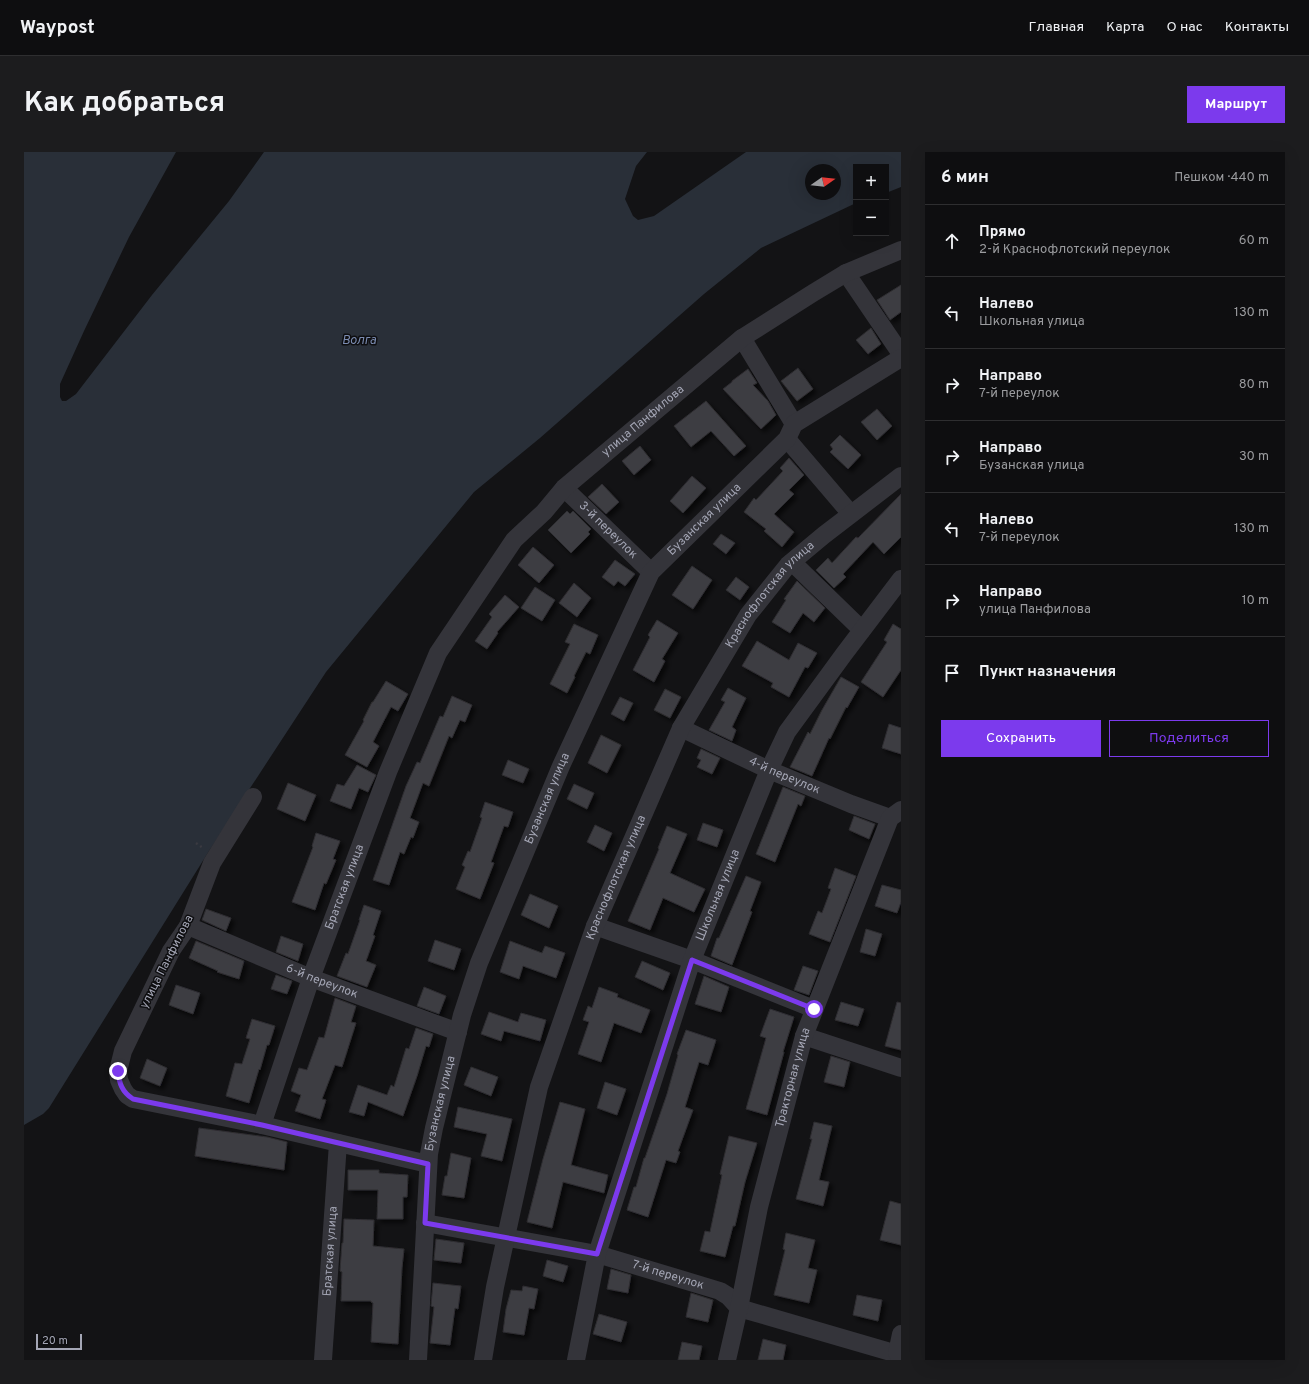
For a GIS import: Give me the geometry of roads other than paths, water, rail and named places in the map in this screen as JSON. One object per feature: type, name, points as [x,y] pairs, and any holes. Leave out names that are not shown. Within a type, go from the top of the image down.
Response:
[{"type":"street","name":"улица Панфилова","points":[[438,653],[514,540],[544,512],[564,488],[742,338],[846,273],[901,250]]},
{"type":"street","points":[[846,273],[901,354]]},
{"type":"street","points":[[742,338],[790,431],[851,514]]},
{"type":"street","name":"Бузанская улица","points":[[418,1360],[428,1164],[434,1128],[462,1015],[479,963],[561,766],[651,572],[790,431],[901,358]]},
{"type":"street","name":"Краснофлотская улица","points":[[483,1360],[505,1238],[540,1087],[595,926],[681,728],[748,615],[792,562],[901,476]]},
{"type":"street","name":"3-й переулок","points":[[564,488],[651,572]]},
{"type":"street","points":[[792,562],[862,630]]},
{"type":"street","name":"Школьная улица","points":[[576,1360],[597,1254],[692,960],[769,770],[788,732],[901,579]]},
{"type":"street","name":"Братская улица","points":[[262,1125],[311,978],[388,772],[438,653]]},
{"type":"street","name":"4-й переулок","points":[[681,728],[769,770],[851,804],[896,814]]},
{"type":"street","name":"улица Панфилова","points":[[253,797],[212,863],[188,926],[172,951],[123,1051],[118,1071],[122,1089],[133,1099],[262,1125]]},
{"type":"street","name":"Тракторная улица","points":[[726,1360],[739,1308],[759,1207],[804,1036],[896,814]]},
{"type":"street","name":"6-й переулок","points":[[188,926],[311,978],[458,1032]]},
{"type":"street","points":[[595,926],[692,960],[814,1009]]},
{"type":"street","points":[[804,1036],[901,1068]]},
{"type":"street","points":[[262,1125],[428,1164]]},
{"type":"street","name":"Братская улица","points":[[323,1360],[338,1143]]},
{"type":"street","name":"7-й переулок","points":[[425,1223],[597,1254],[720,1291],[728,1296],[739,1308],[899,1354]]},
{"type":"street","points":[[899,1354],[901,1334]]},
{"type":"water","name":"Волга","points":[[24,152],[176,152],[129,237],[60,384],[60,397],[62,401],[66,401],[76,394],[152,295],[229,201],[264,152],[647,152],[636,166],[625,199],[633,216],[638,220],[654,216],[746,152],[901,152],[901,187],[889,192],[889,164],[853,164],[853,204],[761,248],[704,294],[540,438],[474,492],[326,672],[209,851],[49,1108],[43,1114],[24,1125]]}]
